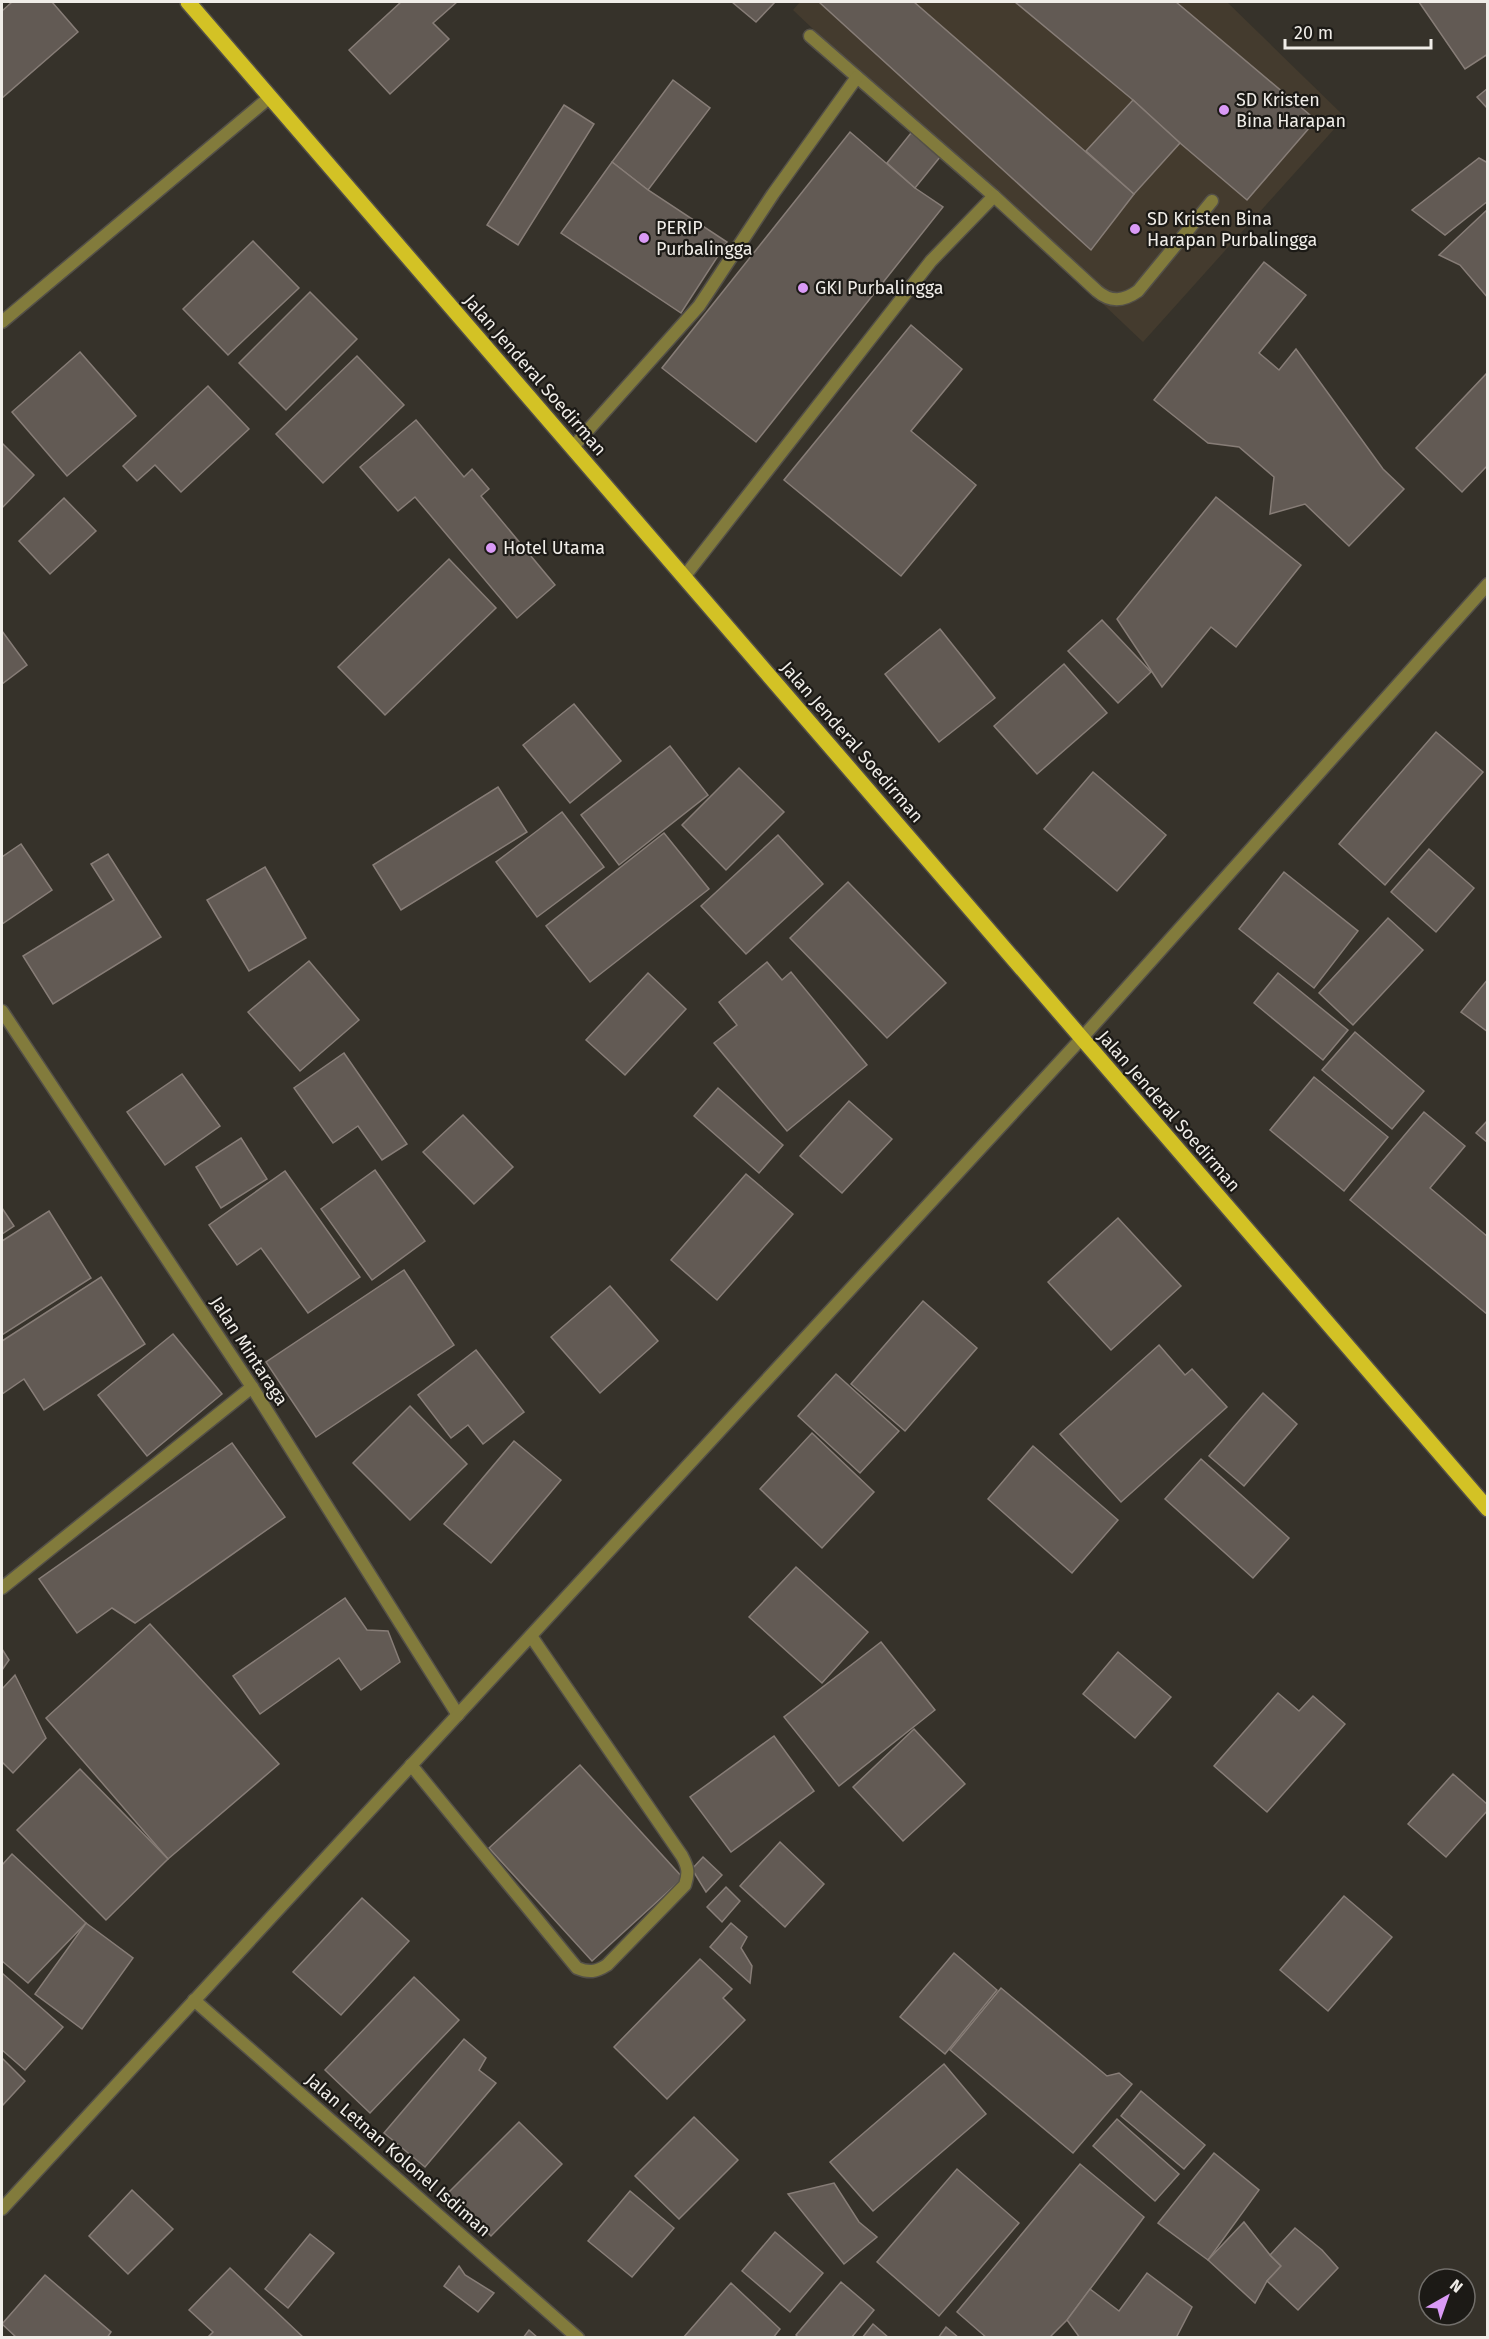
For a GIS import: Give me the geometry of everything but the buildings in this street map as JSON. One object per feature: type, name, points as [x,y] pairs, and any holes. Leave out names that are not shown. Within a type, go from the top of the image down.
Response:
[{"type":"main road","name":"Jalan Jenderal Soedirman","points":[[188,2],[1488,1509]]},
{"type":"street","points":[[810,36],[994,196],[1107,299],[1129,298],[1138,291],[1212,201]]},
{"type":"street","points":[[572,448],[699,306],[772,194],[857,77]]},
{"type":"street","points":[[2,322],[270,97]]},
{"type":"street","points":[[684,577],[931,261],[994,196]]},
{"type":"street","points":[[2,2209],[1081,1039],[1488,584]]},
{"type":"street","name":"Jalan Mintaraga","points":[[2,1011],[252,1387],[459,1715]]},
{"type":"street","points":[[2,1588],[252,1387]]},
{"type":"street","points":[[411,1765],[577,1968],[588,1972],[598,1971],[607,1965],[685,1885],[688,1866],[682,1856],[531,1636]]},
{"type":"street","name":"Jalan Letnan Kolonel Isdiman","points":[[194,2000],[578,2337]]},
{"type":"shaded area","name":"SD Kristen Bina Harapan Purbalingga","points":[[800,2],[1227,2],[1345,117],[1143,342],[793,10]]},
{"type":"place","name":"SD Kristen Bina Harapan","points":[[1224,110]]},
{"type":"place","name":"SD Kristen Bina Harapan Purbalingga","points":[[1135,229]]},
{"type":"place","name":"PERIP Purbalingga","points":[[644,238]]},
{"type":"place","name":"GKI Purbalingga","points":[[803,288]]},
{"type":"place","name":"Hotel Utama","points":[[491,548]]}]
